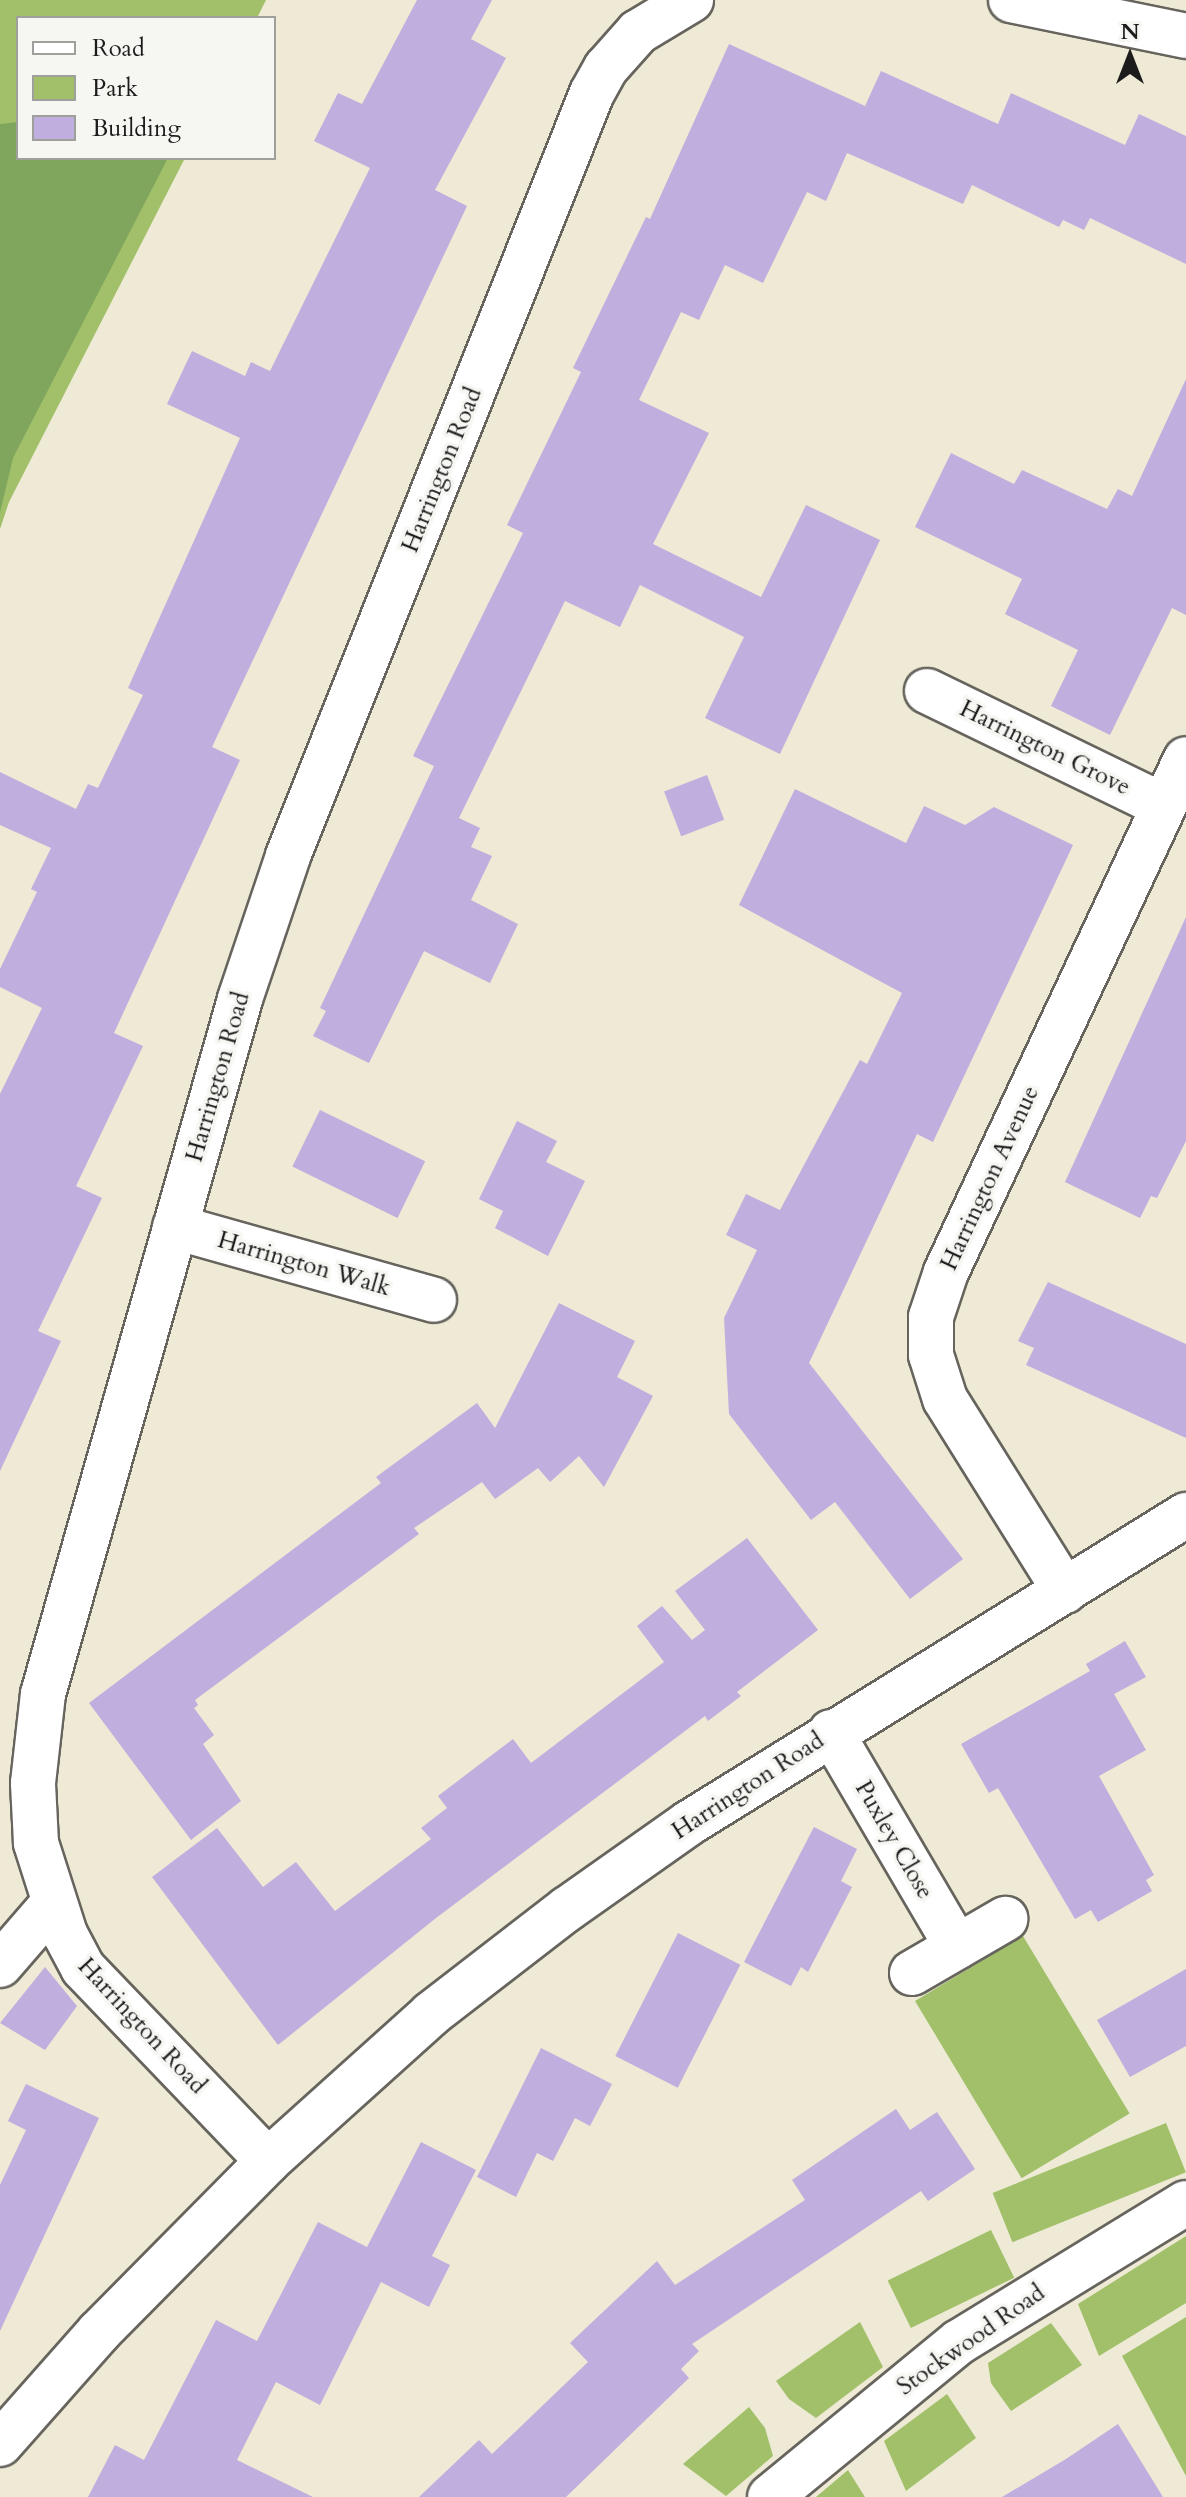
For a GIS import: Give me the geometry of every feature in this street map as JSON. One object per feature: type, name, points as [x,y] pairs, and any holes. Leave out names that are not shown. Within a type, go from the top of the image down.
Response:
[{"type":"street","name":"Harrington Road","points":[[268,2161],[83,1968],[52,1905],[33,1815],[43,1694],[240,999],[288,856],[592,93],[612,59],[638,32],[691,0]]},
{"type":"street","points":[[1011,0],[1186,36]]},
{"type":"street","name":"Harrington Grove","points":[[927,691],[1164,806]]},
{"type":"street","name":"Harrington Avenue","points":[[1065,1591],[945,1399],[931,1355],[931,1317],[946,1272],[1186,759]]},
{"type":"street","name":"Harrington Walk","points":[[175,1227],[434,1300]]},
{"type":"street","name":"Harrington Road","points":[[0,2444],[99,2332],[268,2161],[431,2014],[567,1909],[831,1732],[1186,1515]]},
{"type":"street","name":"Puxley Close","points":[[831,1732],[957,1947]]},
{"type":"street","points":[[0,1965],[52,1905]]},
{"type":"street","points":[[912,1973],[1005,1919]]},
{"type":"street","name":"Stockwood Road","points":[[770,2497],[959,2342],[1186,2203]]},
{"type":"green space","points":[[0,0],[266,0],[258,16],[16,16],[16,160],[184,160],[9,502],[0,529]]},
{"type":"green space","points":[[16,122],[16,160],[167,160],[13,458],[0,513],[0,124]]},
{"type":"green space","points":[[1023,1936],[1130,2113],[1022,2178],[915,2001]]},
{"type":"green space","points":[[1166,2123],[1186,2172],[1012,2242],[993,2193]]},
{"type":"green space","points":[[991,2230],[1014,2278],[911,2328],[888,2280]]},
{"type":"green space","points":[[1186,2236],[1186,2303],[1099,2356],[1078,2304]]},
{"type":"green space","points":[[1186,2317],[1186,2476],[1122,2356]]},
{"type":"green space","points":[[860,2322],[883,2367],[816,2418],[789,2399],[776,2381]]},
{"type":"green space","points":[[1051,2323],[1082,2365],[1011,2411],[991,2383],[988,2363]]},
{"type":"green space","points":[[947,2394],[976,2438],[906,2491],[884,2441]]},
{"type":"green space","points":[[749,2407],[765,2428],[773,2456],[726,2496],[683,2464]]},
{"type":"green space","points":[[848,2470],[865,2497],[816,2497]]},
{"type":"building","points":[[417,0],[492,0],[471,39],[506,58],[435,190],[467,206],[212,747],[240,760],[114,1033],[143,1046],[76,1186],[102,1198],[38,1331],[61,1341],[0,1471],[0,1094],[42,1008],[0,987],[0,969],[37,892],[31,889],[51,848],[0,825],[0,772],[76,809],[88,784],[98,788],[143,695],[128,688],[240,438],[167,404],[192,351],[245,376],[251,362],[270,371],[370,168],[314,141],[338,93],[362,104]]},
{"type":"building","points":[[729,44],[865,106],[881,71],[998,124],[1011,93],[1125,145],[1139,114],[1186,136],[1186,264],[1090,218],[1084,230],[1063,220],[1059,227],[972,185],[963,204],[847,153],[826,201],[807,192],[763,283],[725,265],[699,320],[681,312],[639,400],[709,433],[653,544],[761,597],[806,505],[880,540],[780,754],[705,718],[744,637],[640,585],[620,627],[565,601],[459,818],[480,828],[471,847],[492,856],[471,900],[518,924],[490,983],[424,951],[369,1063],[313,1036],[326,1011],[320,1008],[434,766],[413,756],[523,533],[507,525],[581,372],[573,368],[646,217],[650,219]]},
{"type":"building","points":[[1186,379],[1186,615],[1172,608],[1110,735],[1051,706],[1078,650],[1005,614],[1022,579],[915,527],[951,453],[1014,484],[1022,470],[1107,509],[1118,489],[1132,496]]},
{"type":"building","points":[[707,775],[724,820],[681,836],[664,791]]},
{"type":"building","points":[[795,789],[906,843],[924,806],[965,825],[994,807],[1073,845],[933,1142],[917,1134],[809,1363],[963,1559],[910,1599],[835,1502],[811,1520],[729,1414],[724,1318],[757,1250],[726,1235],[746,1194],[780,1210],[860,1060],[867,1064],[902,993],[739,905]]},
{"type":"building","points":[[1186,917],[1186,1141],[1157,1198],[1151,1196],[1140,1218],[1065,1182]]},
{"type":"building","points":[[320,1110],[425,1161],[398,1218],[292,1167]]},
{"type":"building","points":[[517,1121],[557,1141],[546,1162],[585,1181],[548,1256],[495,1228],[503,1211],[479,1199]]},
{"type":"building","points":[[1048,1282],[1186,1344],[1186,1438],[1026,1365],[1034,1348],[1018,1341]]},
{"type":"building","points":[[559,1303],[635,1341],[617,1377],[653,1396],[604,1487],[579,1456],[550,1482],[538,1468],[495,1499],[482,1482],[414,1528],[419,1534],[195,1700],[198,1705],[194,1708],[214,1735],[203,1744],[241,1801],[191,1840],[89,1703],[381,1483],[376,1477],[477,1403],[495,1428]]},
{"type":"building","points":[[747,1538],[818,1630],[737,1692],[741,1696],[708,1721],[705,1716],[436,1918],[278,2045],[152,1877],[217,1828],[263,1887],[296,1862],[335,1911],[431,1839],[421,1828],[447,1808],[438,1796],[513,1739],[531,1763],[664,1662],[637,1626],[662,1606],[692,1640],[705,1630],[675,1591]]},
{"type":"building","points":[[1125,1641],[1146,1677],[1114,1694],[1146,1750],[1099,1776],[1154,1875],[1146,1880],[1152,1891],[1098,1922],[1091,1910],[1075,1919],[998,1788],[989,1793],[961,1744],[1090,1671],[1086,1664]]},
{"type":"building","points":[[814,1827],[857,1849],[841,1881],[852,1887],[808,1972],[801,1967],[791,1986],[744,1962]]},
{"type":"building","points":[[678,1933],[740,1965],[678,2088],[615,2056]]},
{"type":"building","points":[[45,1967],[77,2006],[45,2050],[0,2023]]},
{"type":"building","points":[[1186,1969],[1186,2046],[1130,2077],[1097,2020]]},
{"type":"building","points":[[541,2048],[612,2084],[590,2126],[575,2118],[553,2161],[537,2153],[516,2197],[477,2177]]},
{"type":"building","points":[[26,2084],[99,2118],[0,2331],[0,2185],[26,2130],[8,2121]]},
{"type":"building","points":[[896,2109],[910,2130],[937,2112],[975,2169],[928,2201],[921,2191],[692,2344],[699,2351],[681,2369],[689,2378],[566,2497],[419,2497],[479,2440],[492,2454],[588,2362],[570,2343],[657,2261],[675,2285],[805,2200],[792,2180]]},
{"type":"building","points":[[421,2142],[476,2170],[432,2256],[450,2265],[429,2307],[381,2282],[320,2405],[276,2382],[237,2460],[313,2497],[88,2497],[115,2445],[144,2460],[216,2320],[257,2341],[318,2222],[367,2247]]},
{"type":"building","points":[[1118,2424],[1163,2497],[1002,2497],[1066,2459]]}]
